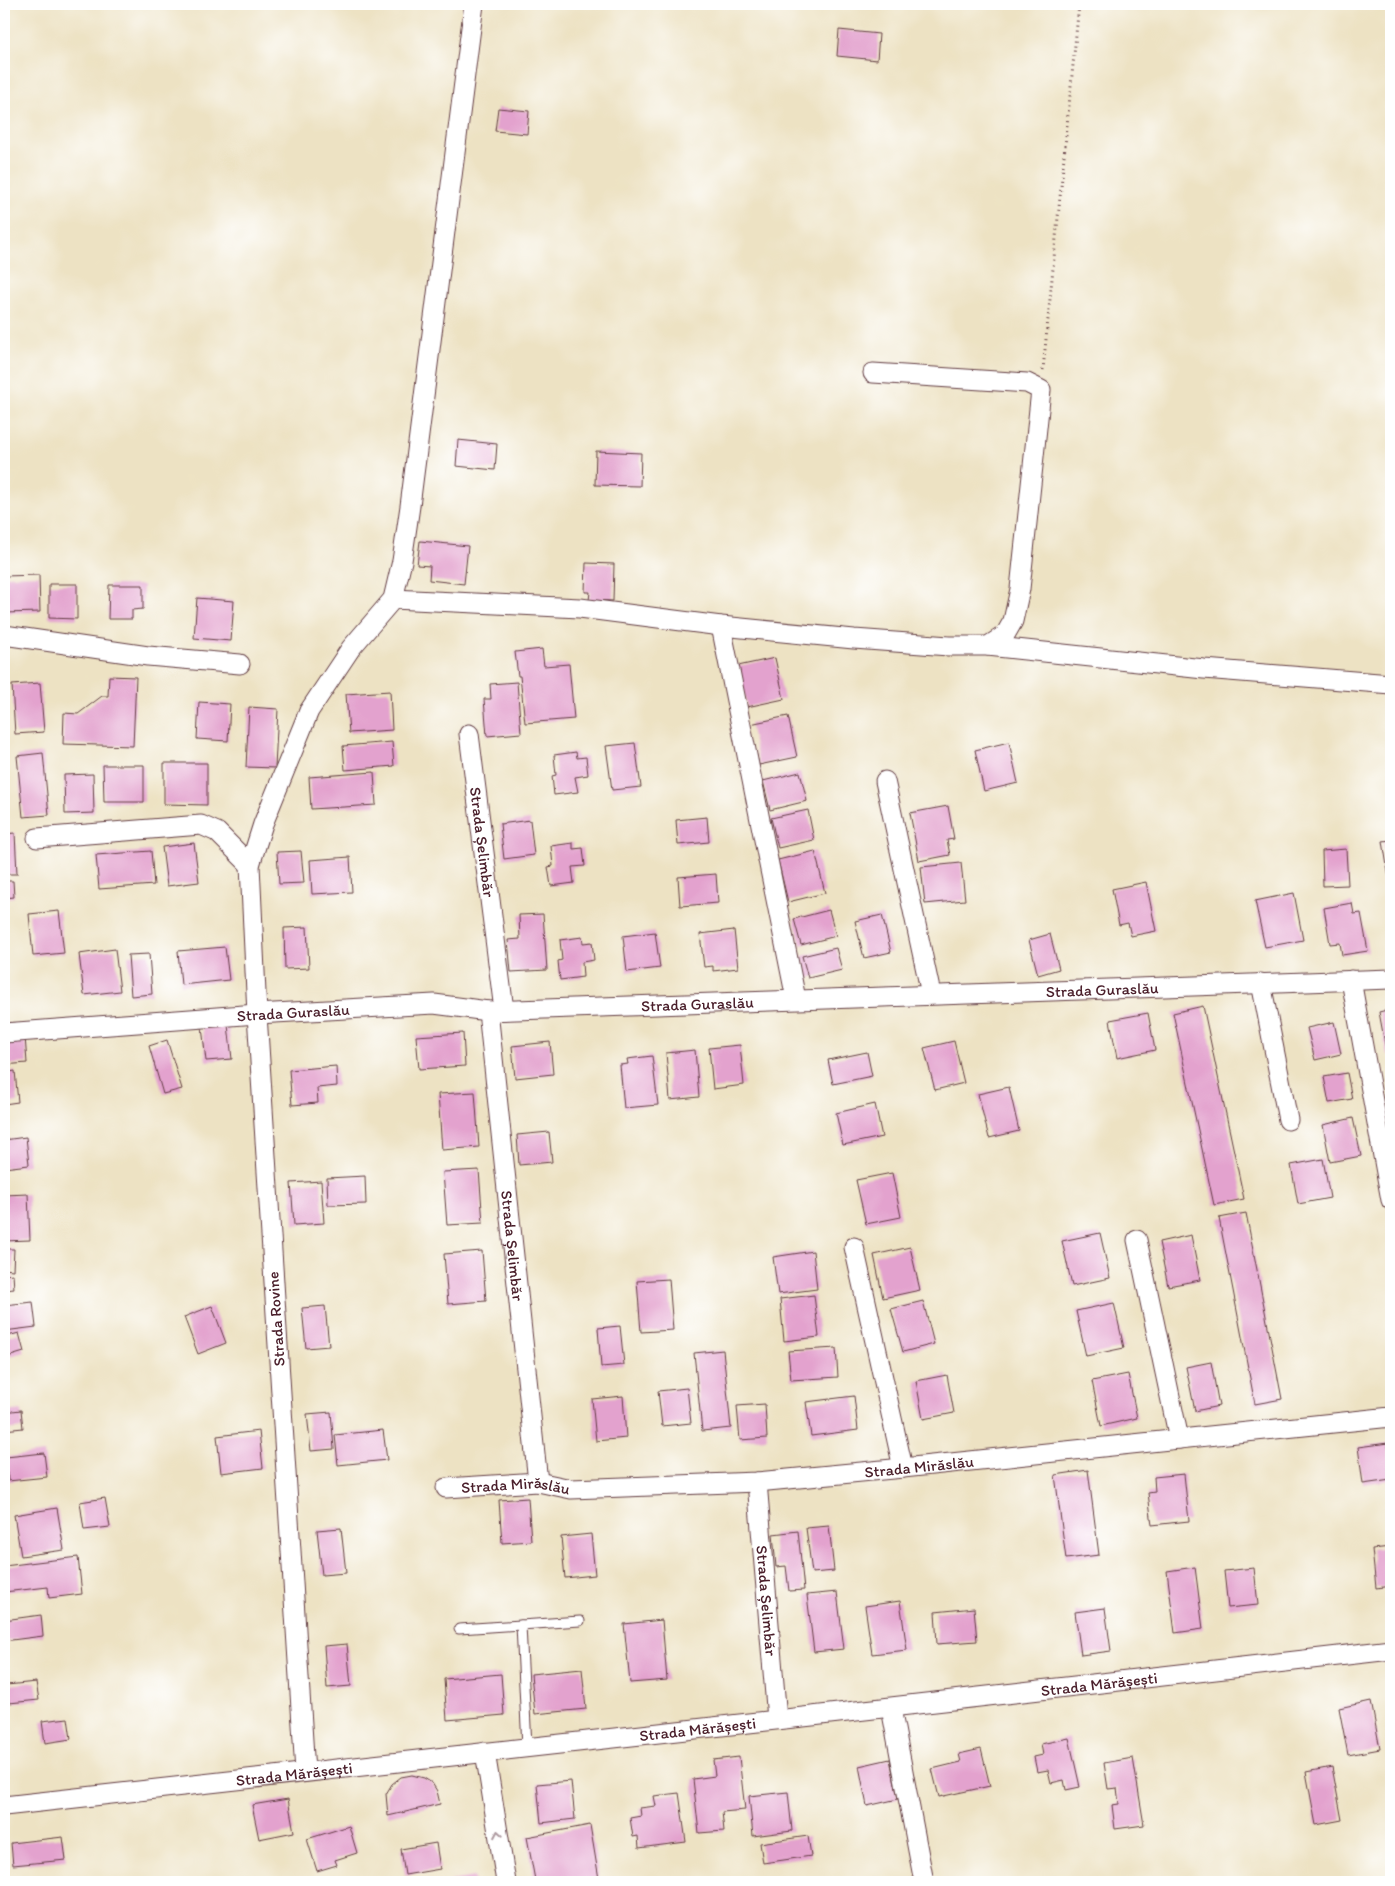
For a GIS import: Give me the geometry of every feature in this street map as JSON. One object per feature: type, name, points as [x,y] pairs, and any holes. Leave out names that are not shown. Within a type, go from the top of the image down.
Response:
[{"type":"street","points":[[37,838],[201,825],[217,832],[250,865],[263,824],[309,711],[351,648],[393,599],[402,561],[410,506],[474,4]]},
{"type":"street","points":[[873,373],[1027,383],[1041,390],[1020,588],[1013,621],[1005,635],[988,646]]},
{"type":"street","points":[[393,599],[532,604],[580,608],[721,626],[906,643],[988,646],[1204,668],[1391,684]]},
{"type":"street","points":[[721,626],[796,999]]},
{"type":"street","points":[[4,635],[148,656],[240,664]]},
{"type":"street","name":"Strada Șelimbăr","points":[[469,734],[496,1010],[538,1482]]},
{"type":"street","points":[[885,780],[932,994]]},
{"type":"street","name":"Strada Rovine","points":[[250,865],[257,1014],[305,1772]]},
{"type":"street","points":[[1351,980],[1391,1200]]},
{"type":"street","name":"Strada Guraslău","points":[[4,1033],[257,1014],[434,1004],[496,1010],[1391,980]]},
{"type":"street","points":[[1261,983],[1288,1120]]},
{"type":"street","points":[[1137,1240],[1179,1439]]},
{"type":"street","points":[[854,1247],[903,1468]]},
{"type":"street","name":"Strada Mirăslău","points":[[446,1488],[538,1482],[571,1489],[757,1482],[1391,1417]]},
{"type":"street","name":"Strada Șelimbăr","points":[[757,1482],[777,1719]]},
{"type":"street","name":"Strada Mărășești","points":[[4,1806],[777,1719],[891,1708],[1391,1650]]},
{"type":"street","points":[[891,1708],[924,1882]]},
{"type":"street","points":[[484,1752],[506,1882]]},
{"type":"lane","points":[[459,1629],[580,1621]]},
{"type":"lane","points":[[521,1625],[527,1747]]},
{"type":"path","points":[[1041,390],[1079,4]]},
{"type":"building","points":[[839,30],[879,34],[877,60],[837,56]]},
{"type":"building","points":[[498,108],[529,111],[527,134],[495,131]]},
{"type":"building","points":[[458,440],[497,444],[495,470],[456,466]]},
{"type":"building","points":[[596,451],[641,453],[640,486],[595,485]]},
{"type":"building","points":[[420,541],[468,546],[464,584],[429,580],[430,566],[417,565]]},
{"type":"building","points":[[586,563],[614,564],[613,601],[589,600],[590,592],[585,592]]},
{"type":"building","points":[[39,575],[40,612],[4,613],[4,576]]},
{"type":"building","points":[[49,584],[77,584],[77,619],[49,618]]},
{"type":"building","points":[[109,585],[143,585],[143,609],[132,610],[132,619],[108,619]]},
{"type":"building","points":[[197,598],[234,601],[231,641],[194,638]]},
{"type":"building","points":[[542,649],[544,666],[569,664],[574,719],[525,723],[520,676],[518,676],[515,652]]},
{"type":"building","points":[[775,658],[784,699],[747,707],[738,666]]},
{"type":"building","points":[[109,676],[136,677],[133,746],[63,744],[64,713],[78,714],[102,696],[108,696]]},
{"type":"building","points":[[517,682],[521,733],[487,736],[484,699],[491,699],[490,684]]},
{"type":"building","points":[[40,683],[44,732],[15,734],[12,685]]},
{"type":"building","points":[[390,691],[392,730],[349,733],[346,694]]},
{"type":"building","points":[[199,702],[230,704],[228,741],[197,739]]},
{"type":"building","points":[[249,707],[278,709],[275,768],[246,767]]},
{"type":"building","points":[[788,716],[797,757],[759,765],[750,724]]},
{"type":"building","points":[[392,742],[394,766],[345,770],[343,746]]},
{"type":"building","points":[[1009,742],[1018,783],[984,791],[975,750]]},
{"type":"building","points":[[635,743],[641,787],[612,790],[606,746]]},
{"type":"building","points":[[576,752],[577,758],[586,757],[588,775],[575,777],[578,792],[554,795],[552,776],[556,775],[554,755]]},
{"type":"building","points":[[43,753],[49,815],[23,817],[17,756]]},
{"type":"building","points":[[164,763],[207,763],[207,805],[164,804]]},
{"type":"building","points":[[103,765],[144,765],[144,802],[104,802]]},
{"type":"building","points":[[374,772],[376,805],[311,809],[309,777]]},
{"type":"building","points":[[800,772],[807,801],[770,810],[763,781]]},
{"type":"building","points":[[93,774],[94,813],[65,814],[64,775]]},
{"type":"building","points":[[948,806],[954,839],[947,840],[950,855],[919,861],[910,813]]},
{"type":"building","points":[[808,810],[814,840],[778,848],[771,818]]},
{"type":"building","points":[[707,817],[709,842],[678,845],[676,820]]},
{"type":"building","points":[[530,820],[534,855],[504,859],[500,824]]},
{"type":"building","points":[[15,833],[17,874],[4,874],[4,834]]},
{"type":"building","points":[[1391,840],[1391,878],[1389,879],[1383,841]]},
{"type":"building","points":[[194,843],[199,882],[167,886],[162,847]]},
{"type":"building","points":[[573,843],[573,849],[583,848],[585,866],[572,867],[574,883],[551,886],[548,867],[553,866],[551,846]]},
{"type":"building","points":[[1346,849],[1348,885],[1323,886],[1322,851]]},
{"type":"building","points":[[151,851],[154,885],[99,889],[96,855]]},
{"type":"building","points":[[301,851],[304,883],[279,884],[277,852]]},
{"type":"building","points":[[815,851],[825,893],[788,902],[778,860]]},
{"type":"building","points":[[350,857],[352,892],[312,894],[310,860]]},
{"type":"building","points":[[961,863],[965,900],[925,904],[921,867]]},
{"type":"building","points":[[716,874],[718,903],[680,906],[678,877]]},
{"type":"building","points":[[4,881],[13,881],[14,897],[4,898]]},
{"type":"building","points":[[1146,882],[1156,931],[1131,936],[1128,923],[1119,925],[1112,889]]},
{"type":"building","points":[[1294,893],[1303,940],[1265,947],[1255,901]]},
{"type":"building","points":[[1352,903],[1354,914],[1361,913],[1368,951],[1342,955],[1340,943],[1330,944],[1324,908]]},
{"type":"building","points":[[829,910],[836,936],[801,945],[794,919]]},
{"type":"building","points":[[59,911],[64,953],[33,956],[29,914]]},
{"type":"building","points":[[543,914],[547,970],[511,972],[508,940],[520,939],[519,915]]},
{"type":"building","points":[[882,915],[891,952],[864,958],[855,921]]},
{"type":"building","points":[[307,927],[309,968],[285,969],[284,928]]},
{"type":"building","points":[[734,930],[738,968],[713,971],[713,966],[704,967],[700,934]]},
{"type":"building","points":[[655,932],[660,968],[627,972],[623,936]]},
{"type":"building","points":[[1050,934],[1059,969],[1038,975],[1029,940]]},
{"type":"building","points":[[582,937],[583,943],[592,942],[594,960],[582,962],[583,977],[560,980],[558,961],[562,960],[560,940]]},
{"type":"building","points":[[225,947],[229,980],[181,985],[178,951]]},
{"type":"building","points":[[836,948],[842,970],[808,978],[802,956]]},
{"type":"building","points":[[115,949],[120,991],[84,995],[79,954]]},
{"type":"building","points":[[149,954],[152,994],[131,996],[128,955]]},
{"type":"building","points":[[1203,1006],[1244,1199],[1214,1205],[1173,1013]]},
{"type":"building","points":[[1391,1009],[1391,1054],[1387,1055],[1379,1012]]},
{"type":"building","points":[[1148,1013],[1155,1050],[1117,1058],[1110,1020]]},
{"type":"building","points":[[1334,1022],[1341,1054],[1315,1060],[1307,1028]]},
{"type":"building","points":[[228,1025],[232,1059],[206,1061],[202,1027]]},
{"type":"building","points":[[463,1033],[465,1066],[419,1069],[416,1036]]},
{"type":"building","points":[[25,1036],[27,1063],[4,1065],[4,1038]]},
{"type":"building","points":[[167,1040],[182,1089],[163,1094],[149,1046]]},
{"type":"building","points":[[954,1041],[964,1083],[935,1090],[924,1048]]},
{"type":"building","points":[[550,1042],[553,1074],[515,1078],[512,1046]]},
{"type":"building","points":[[740,1045],[744,1085],[713,1089],[709,1048]]},
{"type":"building","points":[[695,1050],[699,1097],[670,1100],[666,1053]]},
{"type":"building","points":[[867,1052],[872,1076],[833,1084],[828,1060]]},
{"type":"building","points":[[652,1056],[658,1105],[624,1108],[620,1065],[628,1064],[627,1059]]},
{"type":"building","points":[[336,1066],[337,1086],[317,1088],[318,1103],[292,1105],[289,1070]]},
{"type":"building","points":[[15,1071],[18,1102],[4,1104],[4,1073]]},
{"type":"building","points":[[1347,1073],[1352,1099],[1329,1103],[1324,1077]]},
{"type":"building","points":[[1009,1087],[1019,1131],[989,1138],[978,1094]]},
{"type":"building","points":[[475,1092],[479,1147],[442,1150],[438,1094]]},
{"type":"building","points":[[875,1104],[882,1137],[843,1145],[836,1113]]},
{"type":"building","points":[[1353,1118],[1361,1156],[1330,1162],[1323,1125]]},
{"type":"building","points":[[549,1132],[552,1162],[519,1165],[517,1135]]},
{"type":"building","points":[[26,1137],[29,1165],[4,1168],[4,1140]]},
{"type":"building","points":[[1323,1159],[1330,1198],[1298,1204],[1291,1165]]},
{"type":"building","points":[[479,1170],[483,1223],[447,1225],[443,1172]]},
{"type":"building","points":[[892,1173],[901,1217],[866,1224],[856,1180]]},
{"type":"building","points":[[365,1176],[366,1204],[328,1205],[327,1178]]},
{"type":"building","points":[[321,1181],[324,1223],[294,1225],[291,1183]]},
{"type":"building","points":[[28,1194],[30,1240],[4,1241],[4,1195]]},
{"type":"building","points":[[1246,1213],[1282,1399],[1255,1404],[1219,1218]]},
{"type":"building","points":[[1100,1233],[1110,1278],[1072,1286],[1062,1241]]},
{"type":"building","points":[[1191,1235],[1200,1280],[1168,1286],[1159,1242]]},
{"type":"building","points":[[910,1247],[920,1290],[883,1298],[874,1255]]},
{"type":"building","points":[[4,1249],[14,1249],[13,1270],[4,1269]]},
{"type":"building","points":[[482,1251],[486,1301],[448,1304],[444,1254]]},
{"type":"building","points":[[813,1251],[817,1289],[778,1294],[773,1257]]},
{"type":"building","points":[[13,1274],[14,1289],[4,1290],[4,1275]]},
{"type":"building","points":[[669,1279],[673,1330],[641,1332],[637,1281]]},
{"type":"building","points":[[814,1295],[819,1337],[784,1341],[780,1299]]},
{"type":"building","points":[[923,1301],[934,1344],[903,1352],[891,1309]]},
{"type":"building","points":[[33,1302],[36,1327],[4,1331],[4,1305]]},
{"type":"building","points":[[1114,1303],[1124,1348],[1086,1356],[1076,1311]]},
{"type":"building","points":[[212,1306],[226,1343],[198,1354],[184,1317]]},
{"type":"building","points":[[325,1306],[329,1346],[306,1348],[302,1308]]},
{"type":"building","points":[[620,1326],[624,1365],[601,1367],[598,1328]]},
{"type":"building","points":[[19,1333],[24,1352],[4,1358],[4,1337]]},
{"type":"building","points":[[836,1348],[838,1377],[791,1380],[788,1351]]},
{"type":"building","points":[[723,1350],[731,1428],[702,1431],[694,1353]]},
{"type":"building","points":[[1211,1362],[1219,1406],[1195,1411],[1186,1367]]},
{"type":"building","points":[[1128,1374],[1137,1418],[1101,1426],[1092,1381]]},
{"type":"building","points":[[947,1375],[954,1413],[923,1419],[916,1381]]},
{"type":"building","points":[[687,1388],[691,1423],[662,1426],[658,1391]]},
{"type":"building","points":[[623,1396],[626,1438],[596,1441],[592,1399]]},
{"type":"building","points":[[854,1396],[858,1430],[811,1436],[806,1402]]},
{"type":"building","points":[[765,1404],[767,1438],[740,1440],[737,1406]]},
{"type":"building","points":[[21,1410],[23,1428],[4,1430],[4,1412]]},
{"type":"building","points":[[331,1412],[334,1449],[311,1451],[307,1414]]},
{"type":"building","points":[[383,1430],[387,1460],[338,1465],[335,1435]]},
{"type":"building","points":[[259,1431],[263,1468],[221,1473],[217,1436]]},
{"type":"building","points":[[1388,1443],[1391,1480],[1363,1484],[1358,1447]]},
{"type":"building","points":[[44,1453],[47,1477],[8,1481],[6,1457]]},
{"type":"building","points":[[1088,1470],[1099,1555],[1066,1559],[1055,1475]]},
{"type":"building","points":[[1184,1474],[1189,1521],[1152,1525],[1148,1493],[1155,1492],[1154,1477]]},
{"type":"building","points":[[105,1498],[110,1527],[84,1530],[80,1502]]},
{"type":"building","points":[[528,1498],[531,1541],[502,1543],[499,1500]]},
{"type":"building","points":[[57,1508],[64,1550],[21,1556],[14,1515]]},
{"type":"building","points":[[829,1526],[834,1571],[812,1573],[806,1528]]},
{"type":"building","points":[[341,1528],[346,1573],[322,1575],[317,1530]]},
{"type":"building","points":[[798,1531],[804,1590],[789,1591],[786,1566],[776,1567],[773,1534]]},
{"type":"building","points":[[591,1534],[595,1575],[565,1578],[561,1537]]},
{"type":"building","points":[[1391,1547],[1391,1586],[1376,1588],[1372,1549]]},
{"type":"building","points":[[78,1557],[82,1594],[49,1598],[48,1587],[4,1592],[4,1566]]},
{"type":"building","points":[[1195,1567],[1203,1629],[1175,1633],[1167,1571]]},
{"type":"building","points":[[1254,1568],[1258,1605],[1228,1608],[1224,1571]]},
{"type":"building","points":[[837,1592],[844,1649],[814,1652],[807,1595]]},
{"type":"building","points":[[900,1601],[907,1650],[872,1654],[865,1606]]},
{"type":"building","points":[[974,1608],[977,1641],[937,1644],[935,1612]]},
{"type":"building","points":[[1105,1608],[1111,1651],[1081,1655],[1075,1612]]},
{"type":"building","points":[[41,1615],[43,1636],[4,1641],[4,1620]]},
{"type":"building","points":[[662,1620],[667,1680],[630,1683],[624,1624]]},
{"type":"building","points":[[347,1644],[351,1686],[327,1688],[324,1646]]},
{"type":"building","points":[[582,1669],[586,1709],[535,1714],[531,1674]]},
{"type":"building","points":[[501,1674],[504,1715],[447,1720],[444,1679]]},
{"type":"building","points":[[36,1682],[39,1700],[9,1703],[7,1685]]},
{"type":"building","points":[[1371,1701],[1380,1749],[1348,1755],[1339,1708]]},
{"type":"building","points":[[68,1718],[71,1739],[45,1743],[42,1721]]},
{"type":"building","points":[[1069,1738],[1080,1787],[1066,1790],[1064,1780],[1051,1783],[1048,1770],[1037,1772],[1034,1757],[1043,1755],[1041,1744]]},
{"type":"building","points":[[981,1749],[990,1786],[939,1797],[932,1769],[961,1762],[959,1754]]},
{"type":"building","points":[[739,1757],[745,1810],[722,1812],[724,1831],[699,1833],[693,1779],[715,1776],[713,1760]]},
{"type":"building","points":[[1133,1758],[1144,1825],[1115,1829],[1112,1805],[1119,1804],[1117,1788],[1108,1789],[1104,1763]]},
{"type":"building","points":[[890,1759],[898,1799],[867,1806],[859,1766]]},
{"type":"building","points":[[1332,1767],[1342,1820],[1316,1825],[1306,1772]]},
{"type":"building","points":[[412,1775],[424,1778],[432,1783],[437,1791],[440,1804],[388,1816],[386,1794],[392,1784],[401,1777]]},
{"type":"building","points":[[571,1781],[575,1819],[541,1823],[537,1784]]},
{"type":"building","points":[[788,1792],[792,1831],[753,1836],[749,1796]]},
{"type":"building","points":[[679,1793],[686,1842],[639,1848],[638,1836],[633,1837],[630,1818],[641,1816],[640,1808],[656,1806],[654,1796]]},
{"type":"building","points":[[288,1799],[294,1832],[259,1839],[252,1805]]},
{"type":"building","points":[[590,1825],[599,1879],[582,1882],[527,1882],[535,1880],[527,1837]]},
{"type":"building","points":[[349,1826],[357,1853],[335,1860],[337,1865],[317,1871],[307,1839]]},
{"type":"building","points":[[808,1836],[811,1856],[763,1863],[760,1843]]},
{"type":"building","points":[[63,1837],[66,1860],[13,1865],[11,1843]]},
{"type":"building","points":[[436,1843],[440,1869],[405,1875],[401,1849]]},
{"type":"building","points":[[474,1877],[475,1882],[450,1881]]}]
